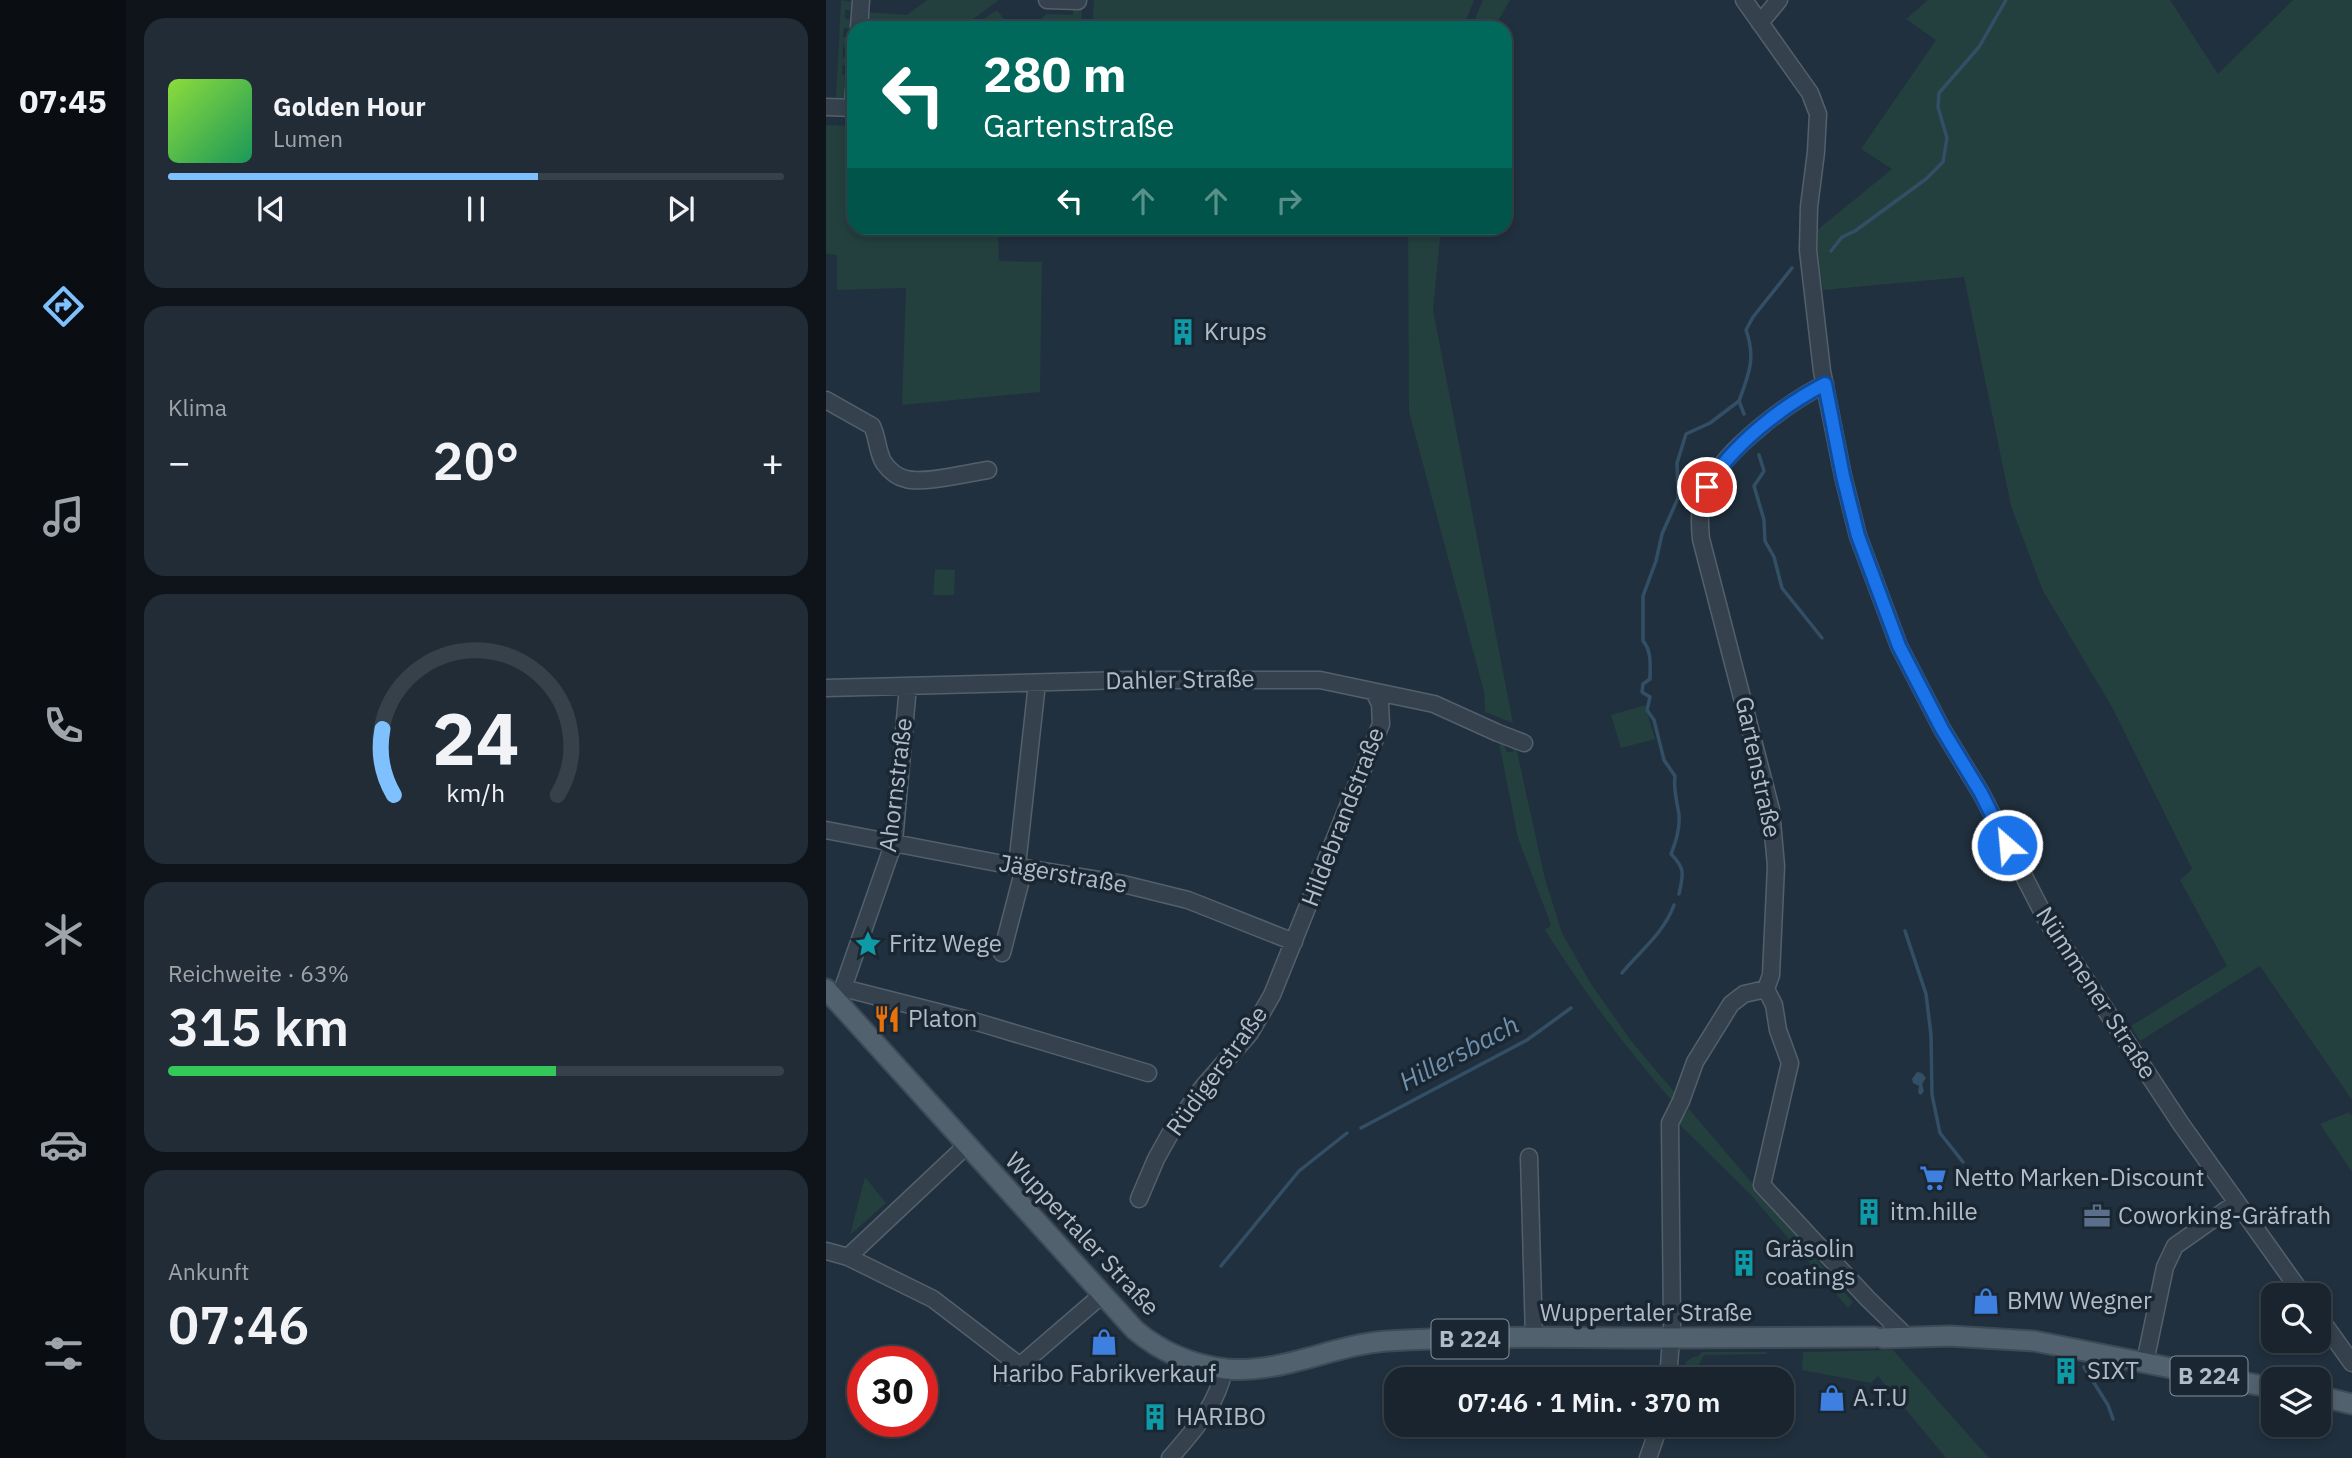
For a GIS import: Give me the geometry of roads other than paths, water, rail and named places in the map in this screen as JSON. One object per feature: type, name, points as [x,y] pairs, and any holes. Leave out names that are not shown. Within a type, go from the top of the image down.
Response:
[{"type":"main road","name":"Wuppertaler Straße","points":[[835,992],[966,1146],[1135,1330],[1161,1350],[1190,1361],[1224,1369],[1260,1368],[1353,1346],[1388,1341],[1959,1336],[2034,1341],[2261,1386]]},
{"type":"main road","points":[[2331,1399],[2352,1404]]},
{"type":"street","points":[[860,21],[861,0]]},
{"type":"street","points":[[1047,0],[1079,1]]},
{"type":"street","name":"Nümmener Straße","points":[[1744,0],[1810,93],[1818,114],[1809,207],[1808,250],[1825,384],[1858,536],[1899,646],[1942,729],[1981,793],[2047,921],[2160,1093],[2294,1283]]},
{"type":"street","points":[[1760,23],[1779,0]]},
{"type":"street","points":[[826,107],[847,108]]},
{"type":"street","name":"Gartenstraße","points":[[1766,989],[1771,975],[1776,866],[1770,810],[1701,539],[1700,510],[1707,487],[1714,476],[1746,439],[1798,399],[1825,384]]},
{"type":"street","points":[[826,400],[872,426],[880,456],[901,478],[925,480],[988,470]]},
{"type":"street","name":"Dahler Straße","points":[[826,688],[1320,680],[1434,704],[1524,743]]},
{"type":"street","points":[[1002,953],[1021,867],[1037,683]]},
{"type":"street","name":"Ahornstraße","points":[[835,992],[894,842],[908,686]]},
{"type":"street","name":"Hildebrandstraße","points":[[1294,942],[1381,724],[1380,704],[1374,692]]},
{"type":"street","name":"Jägerstraße","points":[[826,830],[1123,884],[1188,900],[1294,942]]},
{"type":"street","name":"Rüdigerstraße","points":[[1139,1199],[1171,1132],[1202,1088],[1260,1018],[1294,942]]},
{"type":"street","points":[[1669,1367],[1670,1123],[1695,1062],[1731,1004],[1744,995],[1766,989],[1774,1005],[1778,1030],[1790,1062],[1762,1185],[1907,1337]]},
{"type":"street","points":[[835,992],[977,1022],[1148,1073]]},
{"type":"street","points":[[848,1257],[966,1146]]},
{"type":"street","points":[[1529,1157],[1534,1338]]},
{"type":"street","points":[[2145,1362],[2165,1267],[2175,1246],[2236,1203]]},
{"type":"street","points":[[826,1251],[848,1257],[933,1300],[1014,1370],[1103,1294]]},
{"type":"street","points":[[2331,1334],[2352,1363]]},
{"type":"street","points":[[1170,1458],[1200,1423],[1212,1404],[1219,1391],[1224,1369]]},
{"type":"street","points":[[1648,1458],[1655,1437]]},
{"type":"water","points":[[1917,1072],[1926,1078],[1922,1084],[1924,1091],[1921,1095],[1918,1093],[1919,1086],[1913,1083],[1912,1079]]},
{"type":"waterway","points":[[1831,251],[1842,237],[1855,231],[1926,179],[1943,162],[1947,138],[1938,107],[1939,93],[1979,47],[2006,0]]},
{"type":"waterway","points":[[1744,414],[1739,401],[1751,358],[1746,330],[1753,317],[1792,268]]},
{"type":"waterway","name":"Hillersbach","points":[[1679,894],[1682,872],[1671,854],[1679,820],[1675,776],[1664,760],[1654,720],[1647,710],[1650,697],[1642,692],[1643,684],[1650,679],[1649,654],[1643,641],[1643,596],[1656,561],[1662,534],[1678,498],[1677,463],[1686,434],[1710,423],[1739,401]]},
{"type":"waterway","points":[[1759,455],[1764,471],[1754,486],[1764,520],[1765,541],[1774,557],[1782,588],[1822,638]]},
{"type":"waterway","name":"Hillersbach","points":[[1622,973],[1658,933],[1674,905]]},
{"type":"waterway","points":[[1905,931],[1926,994],[1931,1035],[1932,1095],[1940,1133],[1963,1162]]},
{"type":"waterway","name":"Hillersbach","points":[[1361,1128],[1527,1040],[1571,1008]]},
{"type":"waterway","name":"Hillersbach","points":[[1221,1266],[1299,1171],[1347,1133]]},
{"type":"waterway","points":[[2084,1367],[2108,1405],[2113,1419]]},
{"type":"place","name":"Krups","points":[[1183,332]]},
{"type":"place","name":"Fritz Wege","points":[[868,944]]},
{"type":"place","name":"Platon","points":[[887,1019]]},
{"type":"place","name":"Netto Marken-Discount","points":[[1933,1178]]},
{"type":"place","name":"itm.hille","points":[[1869,1212]]},
{"type":"place","name":"Coworking-Gräfrath","points":[[2097,1216]]},
{"type":"place","name":"Gräsolin coatings","points":[[1744,1263]]},
{"type":"place","name":"BMW Wegner","points":[[1986,1301]]},
{"type":"place","name":"Haribo Fabrikverkauf","points":[[1104,1342]]},
{"type":"place","name":"SIXT","points":[[2066,1371]]},
{"type":"place","name":"A.T.U","points":[[1832,1398]]},
{"type":"place","name":"HARIBO","points":[[1155,1417]]}]
